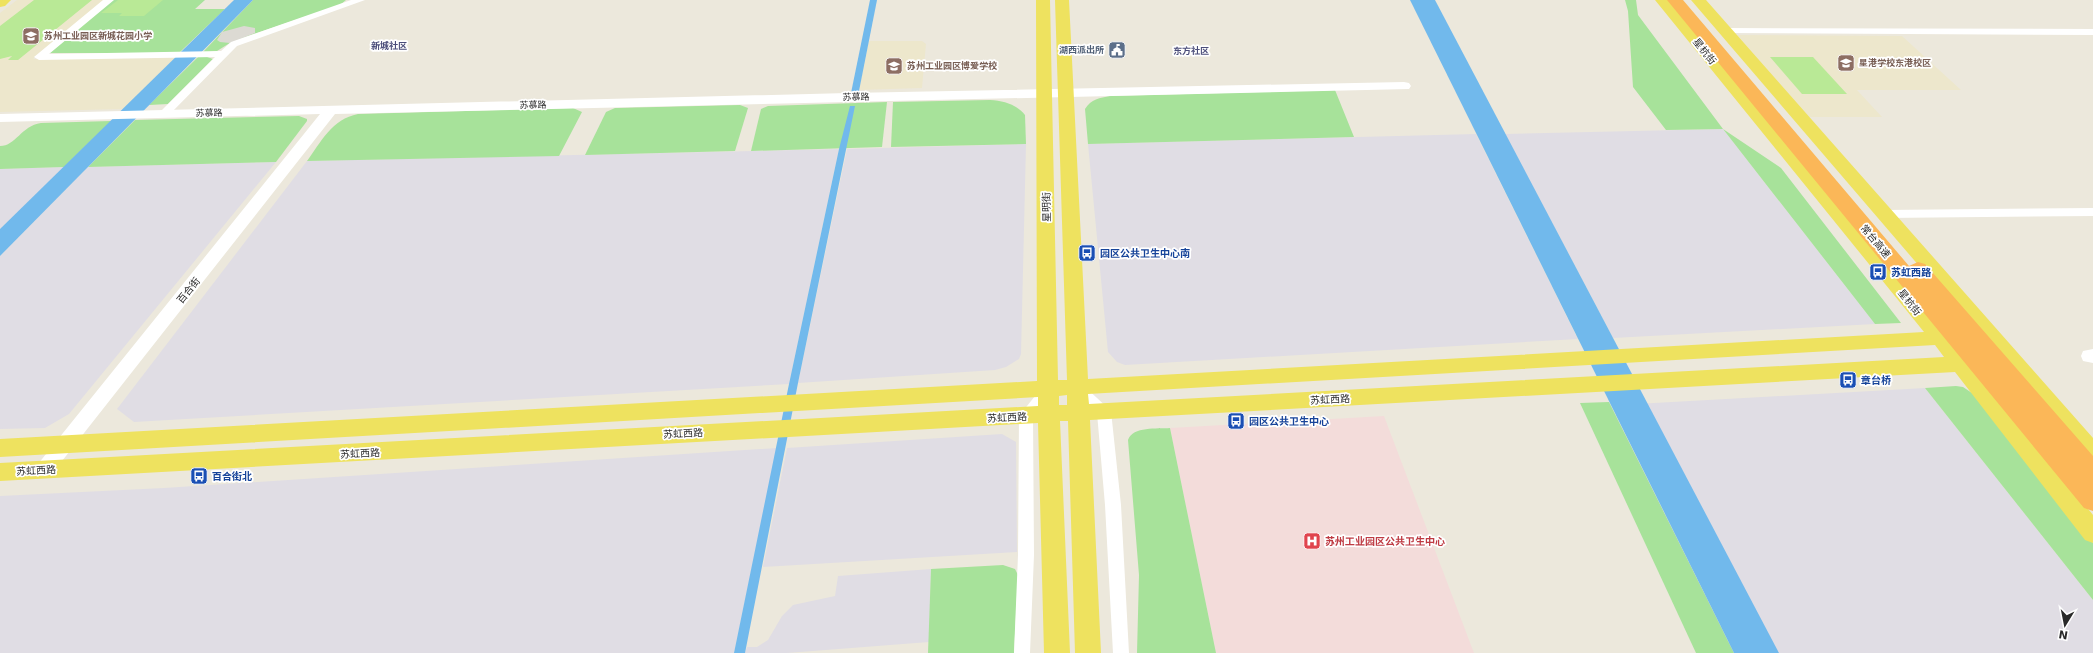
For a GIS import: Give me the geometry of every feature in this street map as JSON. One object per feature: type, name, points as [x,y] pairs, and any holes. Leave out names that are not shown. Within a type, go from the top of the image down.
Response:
[{"type":"highway","name":"常台高速","points":[[1675,0],[2093,501]]},
{"type":"highway","name":"常台高速","points":[[1690,0],[2093,473]]},
{"type":"main road","points":[[0,3],[4,0]]},
{"type":"main road","name":"星明街","points":[[1043,0],[1048,390],[1038,416],[1056,653]]},
{"type":"main road","points":[[1062,0],[1088,653]]},
{"type":"main road","name":"星杭街","points":[[1662,0],[1940,338],[2032,452],[2093,533]]},
{"type":"main road","points":[[1698,0],[2093,453]]},
{"type":"main road","name":"苏慕路","points":[[0,118],[1404,86]]},
{"type":"main road","name":"百合街","points":[[44,469],[331,110]]},
{"type":"main road","points":[[0,448],[790,403],[1048,390],[1940,338],[1991,337]]},
{"type":"main road","name":"苏虹西路","points":[[0,472],[785,427],[1038,416],[1960,363],[2013,362]]},
{"type":"street","points":[[109,0],[39,57],[222,54]]},
{"type":"street","points":[[164,114],[222,54],[241,40],[360,0]]},
{"type":"street","points":[[1725,31],[2093,32]]},
{"type":"street","points":[[1884,214],[2093,212]]},
{"type":"street","points":[[1077,388],[1104,412],[1113,505],[1121,653]]},
{"type":"street","points":[[1022,653],[1026,556],[1038,416]]},
{"type":"shaded area","name":"苏州工业园区新城花园小学","points":[[17,0],[106,0],[33,59],[175,58],[123,109],[0,112],[0,13]]},
{"type":"shaded area","points":[[244,26],[255,28],[255,33],[230,43],[220,42],[217,40],[222,32]]},
{"type":"shaded area","name":"星港学校东港校区","points":[[1736,35],[1902,36],[1961,90],[1857,90],[1882,117],[1807,117]]},
{"type":"shaded area","name":"苏州工业园区博爱学校","points":[[869,41],[922,41],[926,44],[922,88],[859,90]]},
{"type":"shaded area","points":[[1723,129],[1875,324],[1613,338],[1505,134]]},
{"type":"shaded area","points":[[1476,134],[1578,339],[1125,365],[1117,362],[1108,352],[1088,144]]},
{"type":"shaded area","points":[[1026,144],[1021,354],[1019,359],[1006,367],[995,370],[798,383],[847,149]]},
{"type":"shaded area","points":[[839,149],[789,384],[134,422],[117,409],[307,161]]},
{"type":"shaded area","points":[[276,162],[69,414],[45,428],[0,429],[0,256],[88,167]]},
{"type":"shaded area","points":[[64,167],[0,229],[0,169]]},
{"type":"shaded area","points":[[1925,388],[2093,600],[2093,653],[1773,653],[1636,404]]},
{"type":"shaded area","name":"苏州工业园区公共卫生中心","points":[[1384,416],[1474,653],[1216,653],[1170,428]]},
{"type":"shaded area","points":[[1002,434],[1016,442],[1017,552],[763,567],[787,448]]},
{"type":"shaded area","points":[[777,448],[734,653],[0,653],[0,496],[164,488]]},
{"type":"shaded area","points":[[931,569],[929,642],[787,653],[745,653],[747,647],[757,647],[768,640],[782,616],[793,605],[835,596],[838,576]]},
{"type":"green space","points":[[34,0],[92,0],[18,60],[8,60],[12,56],[0,59],[0,26]]},
{"type":"green space","points":[[113,0],[205,0],[195,9],[225,9],[179,53],[49,53]]},
{"type":"green space","points":[[118,0],[163,0],[144,16],[119,16],[122,13],[101,13]]},
{"type":"green space","points":[[253,0],[346,0],[340,5],[233,41],[217,51],[202,53]]},
{"type":"green space","points":[[1625,0],[1636,0],[1638,15],[1723,129],[1666,130],[1633,87],[1628,11]]},
{"type":"green space","points":[[198,57],[213,59],[168,104],[149,105]]},
{"type":"green space","points":[[1770,57],[1813,57],[1847,94],[1802,94]]},
{"type":"green space","points":[[1335,90],[1354,137],[1088,144],[1085,109],[1093,101],[1103,97]]},
{"type":"green space","points":[[990,100],[1009,104],[1018,108],[1025,115],[1026,144],[891,147],[893,102]]},
{"type":"green space","points":[[887,102],[882,147],[751,151],[761,109],[768,106]]},
{"type":"green space","points":[[740,105],[748,108],[735,151],[585,155],[606,112],[615,108]]},
{"type":"green space","points":[[573,108],[582,112],[559,156],[307,161],[322,139],[334,126],[349,117],[358,114]]},
{"type":"green space","points":[[299,116],[307,119],[307,121],[276,162],[88,167],[135,120]]},
{"type":"green space","points":[[111,121],[64,167],[0,169],[0,146],[6,145],[15,140],[28,128],[34,125],[41,123]]},
{"type":"green space","points":[[1723,129],[1781,168],[1901,323],[1875,324]]},
{"type":"green space","points":[[1963,387],[1975,395],[2093,543],[2093,600],[1925,388]]},
{"type":"green space","points":[[1609,402],[1734,653],[1696,653],[1580,403]]},
{"type":"green space","points":[[1170,428],[1216,653],[1137,653],[1139,575],[1128,440],[1135,432],[1140,430]]},
{"type":"green space","points":[[1003,565],[1015,569],[1018,575],[1014,653],[928,653],[931,569]]},
{"type":"water","points":[[234,0],[253,0],[0,256],[0,229]]},
{"type":"water","points":[[870,0],[877,0],[859,91],[851,93]]},
{"type":"water","points":[[1410,0],[1435,0],[1779,653],[1734,653]]},
{"type":"water","points":[[850,106],[855,106],[798,383],[745,653],[734,653],[789,384],[839,149]]},
{"type":"place","name":"苏州工业园区新城花园小学","points":[[31,36]]},
{"type":"place","name":"湖西派出所","points":[[1117,50]]},
{"type":"place","name":"星港学校东港校区","points":[[1846,63]]},
{"type":"place","name":"苏州工业园区博爱学校","points":[[894,66]]},
{"type":"place","name":"园区公共卫生中心南","points":[[1087,253]]},
{"type":"place","name":"苏虹西路","points":[[1878,272]]},
{"type":"place","name":"章台桥","points":[[1848,380]]},
{"type":"place","name":"园区公共卫生中心","points":[[1236,421]]},
{"type":"place","name":"百合街北","points":[[199,476]]},
{"type":"place","name":"苏州工业园区公共卫生中心","points":[[1312,541]]},
{"type":"district","name":"新城社区","points":[[389,46]]},
{"type":"district","name":"东方社区","points":[[1191,51]]}]
